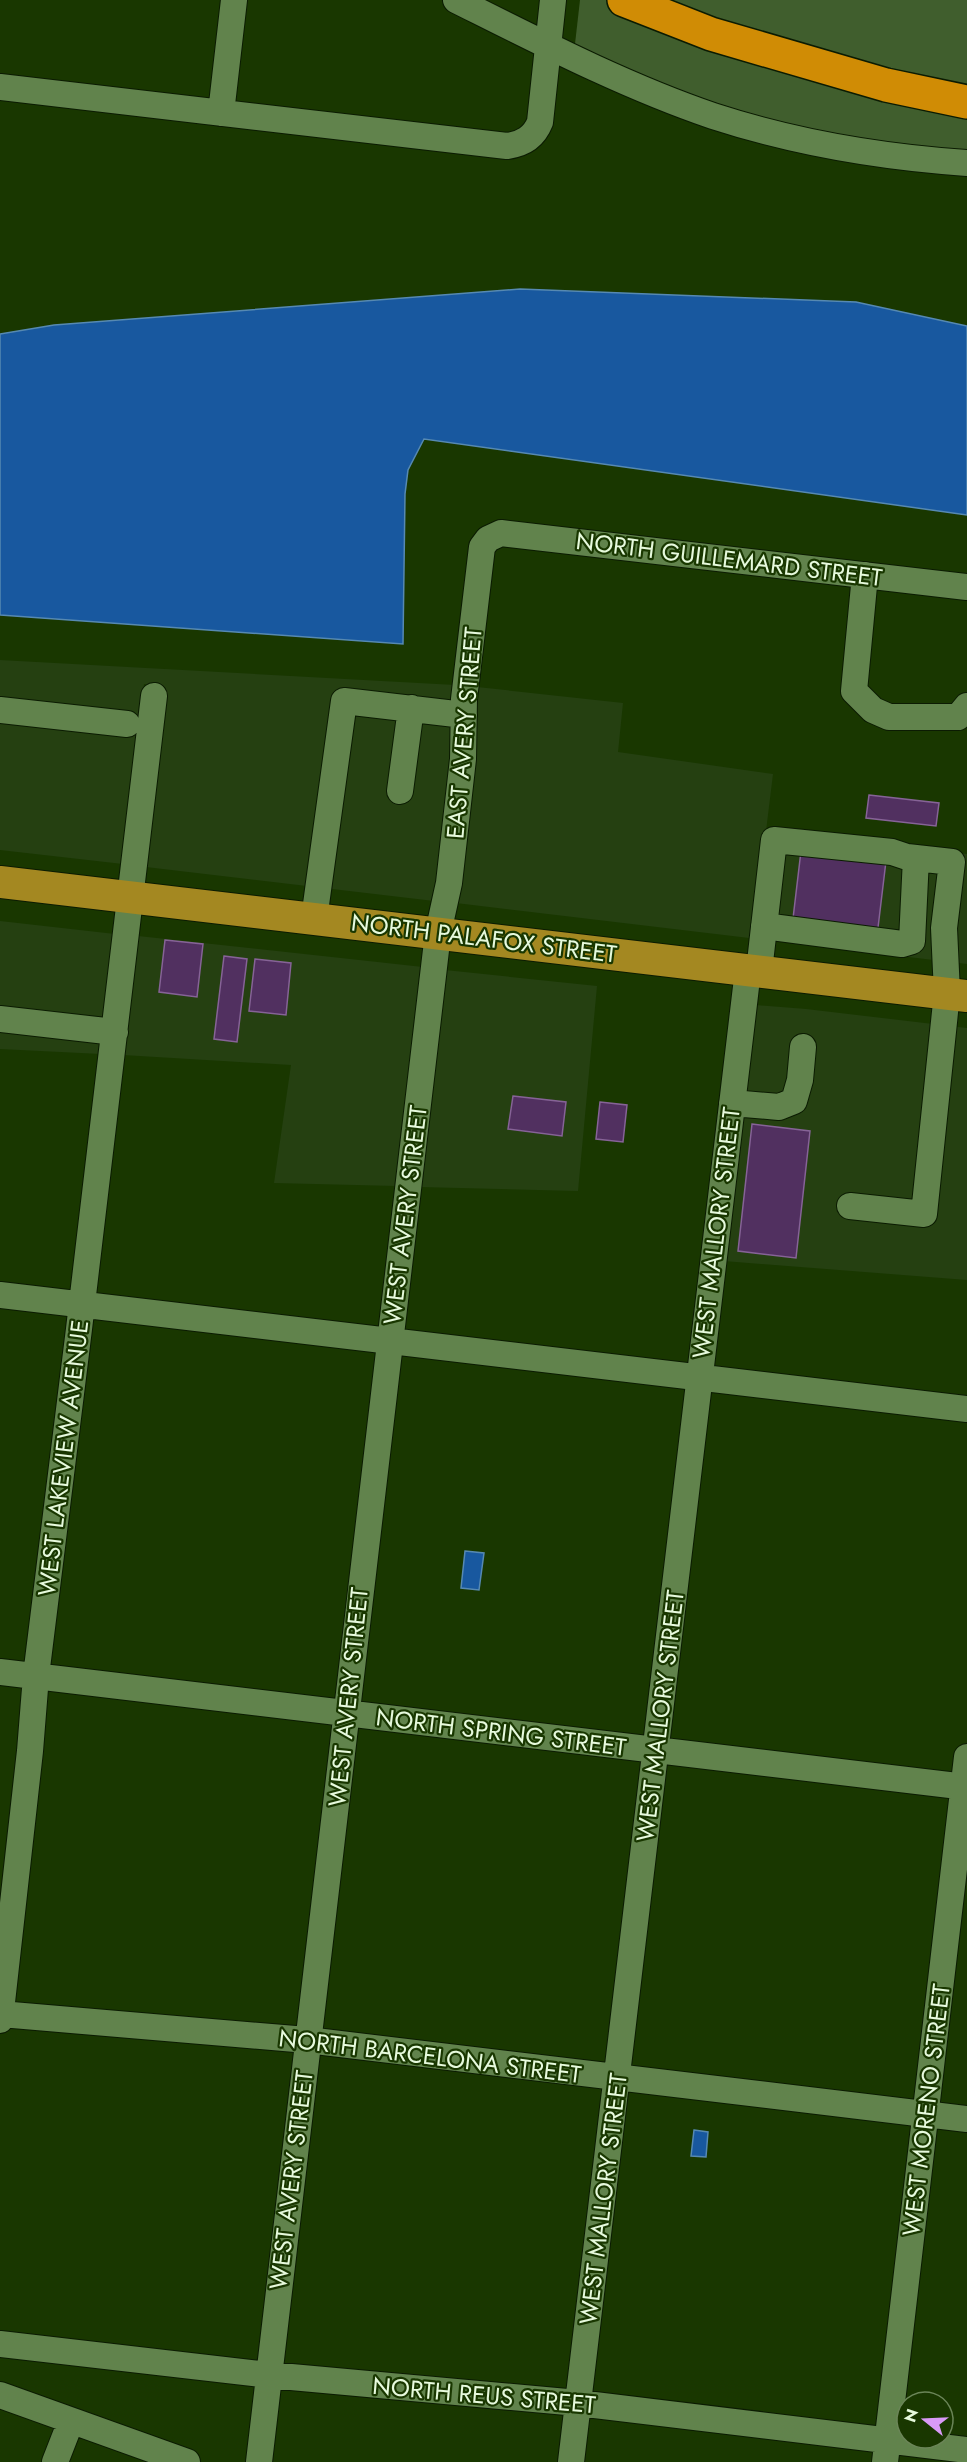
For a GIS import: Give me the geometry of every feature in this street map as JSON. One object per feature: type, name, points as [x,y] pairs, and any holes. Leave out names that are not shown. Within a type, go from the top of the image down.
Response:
[{"type":"highway","points":[[624,0],[711,34],[886,85],[967,102]]},
{"type":"main road","name":"NORTH PALAFOX STREET","points":[[0,882],[957,994]]},
{"type":"street","points":[[221,113],[234,0]]},
{"type":"street","points":[[456,0],[646,90],[713,116],[782,136],[886,156],[967,164]]},
{"type":"street","points":[[0,87],[507,146],[518,145],[529,139],[540,122],[552,0]]},
{"type":"street","name":"NORTH GUILLEMARD STREET","points":[[491,536],[501,533],[967,587]]},
{"type":"street","name":"EAST AVERY STREET","points":[[438,933],[449,883],[482,548],[491,536]]},
{"type":"street","points":[[865,575],[854,691],[873,710],[889,717],[958,717],[967,706]]},
{"type":"street","name":"WEST LAKEVIEW AVENUE","points":[[0,2020],[30,1752],[36,1676],[154,696]]},
{"type":"street","points":[[314,919],[344,701],[464,715]]},
{"type":"street","points":[[400,791],[411,708]]},
{"type":"street","points":[[0,710],[128,724]]},
{"type":"street","name":"WEST MALLORY STREET","points":[[571,2462],[732,1103],[753,970],[764,926],[774,840],[892,852],[916,858]]},
{"type":"street","points":[[850,1206],[924,1214],[957,994],[945,945],[944,928],[952,862],[916,858],[912,940]]},
{"type":"street","points":[[764,926],[902,944],[912,940],[945,945]]},
{"type":"street","name":"WEST AVERY STREET","points":[[259,2462],[438,933]]},
{"type":"street","points":[[0,1019],[114,1032]]},
{"type":"street","points":[[732,1103],[779,1107],[794,1101],[800,1080],[803,1047]]},
{"type":"street","points":[[0,1295],[967,1409]]},
{"type":"street","name":"NORTH SPRING STREET","points":[[0,1672],[965,1787]]},
{"type":"street","name":"WEST MORENO STREET","points":[[886,2451],[967,1757]]},
{"type":"street","name":"NORTH BARCELONA STREET","points":[[0,2014],[308,2040],[967,2119]]},
{"type":"street","name":"NORTH REUS STREET","points":[[0,2344],[269,2375],[578,2403],[886,2451],[967,2450]]},
{"type":"street","points":[[0,2395],[187,2462]]},
{"type":"street","points":[[55,2462],[71,2421]]},
{"type":"shaded area","points":[[580,0],[967,0],[967,154],[915,149],[815,131],[765,118],[669,86],[575,44]]},
{"type":"shaded area","points":[[0,660],[455,685],[452,758],[434,901],[146,867],[166,688],[144,684],[123,864],[0,850]]},
{"type":"shaded area","points":[[477,687],[623,703],[618,752],[773,774],[766,831],[967,854],[967,964],[456,903]]},
{"type":"shaded area","points":[[0,921],[115,934],[101,1054],[0,1049]]},
{"type":"shaded area","points":[[138,936],[423,967],[397,1186],[274,1183],[291,1065],[123,1055]]},
{"type":"shaded area","points":[[445,970],[597,986],[578,1191],[420,1187]]},
{"type":"shaded area","points":[[755,1005],[967,1028],[967,1280],[724,1261]]},
{"type":"water","points":[[520,289],[856,302],[967,326],[967,515],[424,439],[408,470],[405,494],[403,644],[0,615],[0,334],[54,325]]},
{"type":"water","points":[[465,1551],[484,1553],[479,1590],[461,1588]]},
{"type":"water","points":[[694,2130],[708,2132],[706,2157],[691,2156]]},
{"type":"building","points":[[869,795],[939,803],[936,826],[866,818]]},
{"type":"building","points":[[801,851],[886,861],[877,936],[792,927]]},
{"type":"building","points":[[165,940],[203,944],[197,997],[159,992]]},
{"type":"building","points":[[224,956],[247,959],[237,1042],[214,1039]]},
{"type":"building","points":[[255,959],[291,963],[286,1015],[249,1011]]},
{"type":"building","points":[[513,1096],[566,1102],[562,1136],[508,1129]]},
{"type":"building","points":[[600,1102],[627,1105],[623,1142],[596,1139]]},
{"type":"building","points":[[752,1124],[810,1131],[796,1258],[738,1251]]}]
